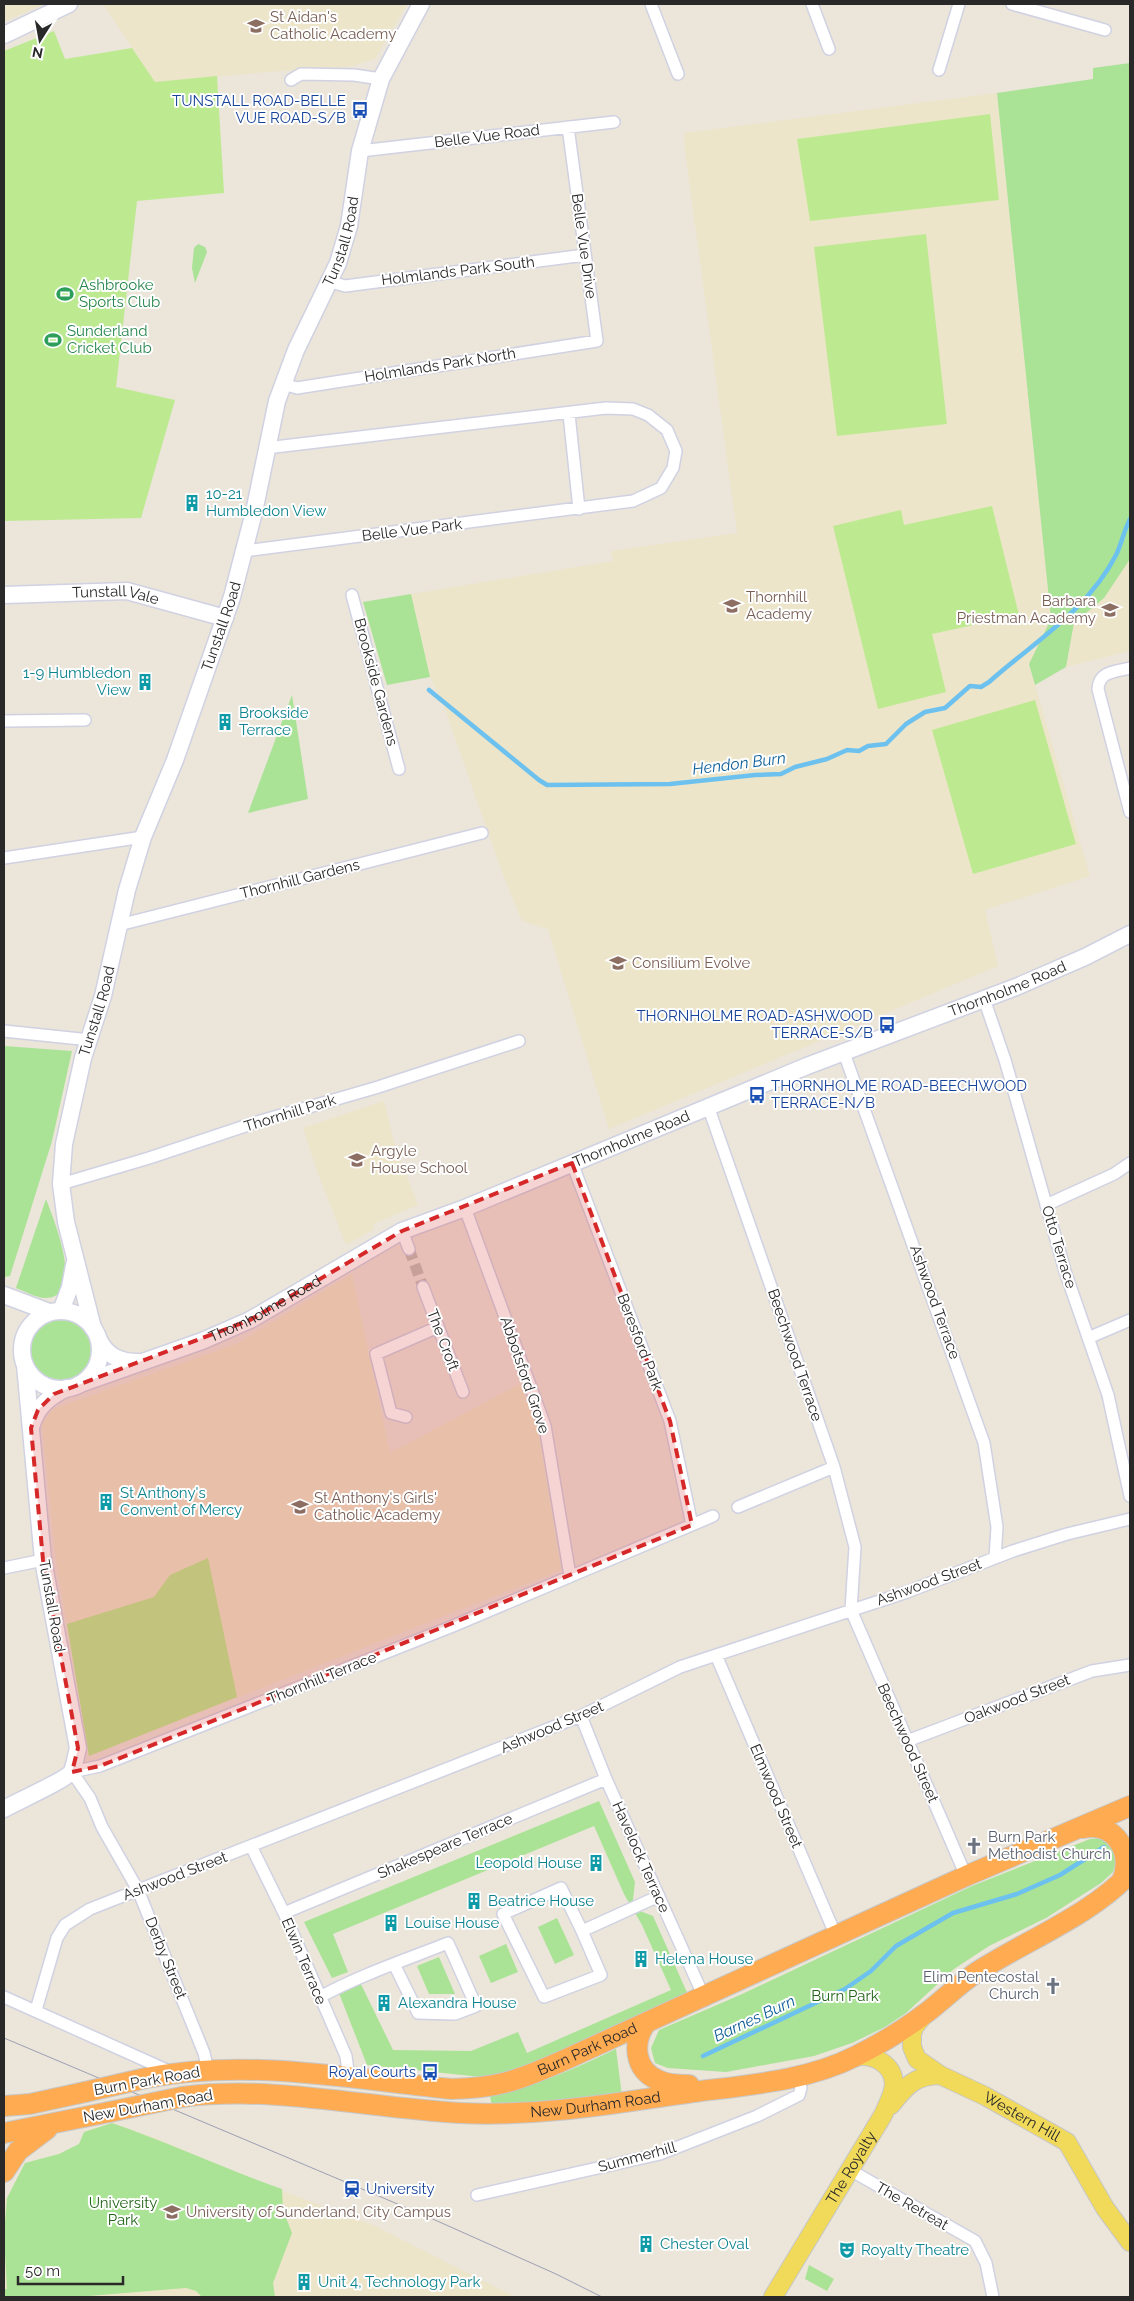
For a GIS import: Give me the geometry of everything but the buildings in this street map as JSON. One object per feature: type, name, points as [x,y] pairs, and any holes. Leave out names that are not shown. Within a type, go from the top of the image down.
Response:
[{"type":"highway","name":"Burn Park Road","points":[[4,2106],[30,2104],[172,2073],[236,2068],[452,2089],[481,2088],[504,2084],[528,2076],[704,1997],[966,1876],[1130,1806]]},
{"type":"highway","points":[[1081,1828],[1104,1828],[1121,1841],[1128,1860],[1126,1877]]},
{"type":"highway","name":"New Durham Road","points":[[4,2134],[182,2097],[211,2093],[254,2093],[461,2113],[507,2113],[560,2110],[798,2076],[854,2057],[924,2015],[971,1976],[1096,1901],[1126,1877]]},
{"type":"highway","points":[[646,2023],[639,2034],[637,2051],[642,2066],[652,2077],[674,2084],[724,2088]]},
{"type":"highway","points":[[4,2172],[10,2161],[27,2142],[60,2123]]},
{"type":"main road","name":"Western Hill","points":[[924,2015],[915,2026],[912,2047],[917,2059],[940,2075],[985,2096],[1067,2142],[1105,2208],[1130,2242]]},
{"type":"main road","name":"The Royalty","points":[[773,2297],[883,2115],[894,2087],[890,2072],[882,2062],[873,2057],[854,2057]]},
{"type":"main road","points":[[883,2115],[904,2087],[913,2080],[940,2075]]},
{"type":"main road","points":[[784,2278],[784,2297]]},
{"type":"street","points":[[4,35],[68,4]]},
{"type":"street","name":"Tunstall Road","points":[[96,1334],[75,1258],[60,1184],[64,1144],[83,1058],[103,996],[119,925],[143,837],[175,760],[225,618],[244,551],[277,401],[296,350],[331,282],[338,264],[348,226],[360,151],[381,79],[421,4]]},
{"type":"street","points":[[651,4],[678,74]]},
{"type":"street","points":[[812,4],[829,49]]},
{"type":"street","points":[[939,70],[959,4]]},
{"type":"street","points":[[1012,4],[1043,8],[1105,30]]},
{"type":"street","points":[[291,80],[301,74],[354,75],[381,79]]},
{"type":"street","name":"Belle Vue Road","points":[[360,151],[614,122]]},
{"type":"street","name":"Belle Vue Drive","points":[[568,127],[596,341]]},
{"type":"street","name":"Holmlands Park South","points":[[331,282],[345,286],[585,255]]},
{"type":"street","name":"Holmlands Park North","points":[[284,384],[297,388],[596,341]]},
{"type":"street","points":[[266,448],[569,414],[606,408],[633,409],[648,415],[667,430],[676,451],[673,468],[661,488],[633,501],[579,509],[569,414]]},
{"type":"street","name":"Belle Vue Park","points":[[244,551],[579,509]]},
{"type":"street","name":"Tunstall Vale","points":[[4,595],[127,591],[225,618]]},
{"type":"street","name":"Brookside Gardens","points":[[352,595],[399,769]]},
{"type":"street","points":[[1130,668],[1102,676],[1098,681],[1098,689],[1130,812]]},
{"type":"street","points":[[4,721],[85,720]]},
{"type":"street","name":"Thornhill Gardens","points":[[119,925],[482,833]]},
{"type":"street","points":[[4,858],[143,837]]},
{"type":"street","name":"Thornholme Road","points":[[73,1386],[202,1341],[250,1320],[402,1230],[465,1208],[708,1106],[984,999],[1085,957],[1130,934]]},
{"type":"street","name":"Otto Terrace","points":[[984,999],[1005,1060],[1046,1205],[1088,1338],[1125,1443],[1130,1496]]},
{"type":"street","points":[[4,1031],[90,1040]]},
{"type":"street","name":"Thornhill Park","points":[[60,1184],[519,1042]]},
{"type":"street","name":"Ashwood Terrace","points":[[844,1053],[984,1443],[997,1526],[995,1558]]},
{"type":"street","name":"Beechwood Terrace","points":[[708,1106],[834,1466],[855,1547],[851,1610]]},
{"type":"street","name":"Beresford Park","points":[[572,1163],[670,1422],[692,1525]]},
{"type":"street","points":[[1046,1205],[1114,1174],[1130,1163]]},
{"type":"street","name":"Abbotsford Grove","points":[[465,1208],[545,1426],[570,1576]]},
{"type":"street","points":[[402,1230],[409,1249]]},
{"type":"street","name":"Tunstall Road","points":[[55,1312],[70,1287],[75,1258]]},
{"type":"street","name":"The Croft","points":[[423,1287],[463,1392]]},
{"type":"street","points":[[5,1295],[55,1312],[74,1313],[85,1319],[96,1334],[100,1355],[95,1369],[73,1386],[58,1389],[42,1384],[35,1379],[25,1365],[22,1350],[24,1336],[20,1312],[5,1295]]},
{"type":"street","points":[[24,1336],[37,1319],[55,1312]]},
{"type":"street","points":[[1088,1338],[1130,1320]]},
{"type":"street","points":[[406,1417],[391,1413],[376,1354],[438,1327]]},
{"type":"street","name":"Thornholme Road","points":[[96,1334],[113,1357],[126,1362],[142,1362]]},
{"type":"street","name":"Tunstall Road","points":[[25,1365],[30,1438],[43,1560],[78,1748],[72,1772]]},
{"type":"street","name":"Tunstall Road","points":[[30,1438],[38,1410],[48,1399],[73,1386]]},
{"type":"street","points":[[738,1507],[834,1466]]},
{"type":"street","name":"Thornhill Terrace","points":[[72,1772],[100,1766],[443,1629],[713,1516]]},
{"type":"street","name":"Ashwood Street","points":[[36,2010],[54,1947],[65,1925],[90,1909],[581,1716],[680,1667],[907,1592],[995,1558],[1067,1534],[1130,1519]]},
{"type":"street","points":[[4,1568],[43,1560]]},
{"type":"street","name":"Beechwood Street","points":[[851,1610],[966,1876]]},
{"type":"street","name":"Elmwood Street","points":[[716,1655],[836,1936]]},
{"type":"street","name":"Oakwood Street","points":[[907,1741],[1092,1670],[1130,1666]]},
{"type":"street","name":"Havelock Terrace","points":[[581,1716],[606,1779],[704,1997]]},
{"type":"street","points":[[4,1809],[25,1796],[58,1782],[72,1772]]},
{"type":"street","name":"Derby Street","points":[[72,1772],[90,1798],[102,1827],[138,1890],[204,2053],[208,2070]]},
{"type":"street","name":"Shakespeare Terrace","points":[[284,1913],[606,1779]]},
{"type":"street","name":"Elwin Terrace","points":[[251,1846],[284,1913],[346,2056],[349,2079]]},
{"type":"street","points":[[561,1888],[582,1931],[602,1975],[544,1997],[503,1914],[561,1888]]},
{"type":"street","points":[[582,1931],[659,1896]]},
{"type":"street","points":[[320,1998],[346,1983],[394,1964],[448,1943],[476,2006],[455,2014],[418,2012],[394,1964]]},
{"type":"street","points":[[4,1997],[172,2073]]},
{"type":"street","name":"Summerhill","points":[[477,2195],[660,2154],[758,2116],[799,2095],[801,2088],[798,2076]]},
{"type":"street","name":"The Retreat","points":[[850,2170],[975,2241],[986,2263],[993,2297]]},
{"type":"highlighted area","points":[[572,1163],[670,1421],[692,1525],[100,1766],[72,1772],[78,1748],[43,1560],[31,1428],[38,1410],[54,1394],[250,1320],[402,1231]]},
{"type":"shaded area","points":[[4,4],[45,4],[4,21]]},
{"type":"shaded area","name":"St Aidan's Catholic Academy","points":[[103,4],[407,4],[375,59],[349,67],[315,68],[155,82]]},
{"type":"shaded area","name":"Thornhill Academy","points":[[997,93],[1051,619],[1029,664],[1090,876],[985,910],[998,966],[609,1129],[548,929],[522,921],[502,872],[442,701],[430,677],[411,594],[613,561],[611,551],[737,533],[684,133]]},
{"type":"shaded area","name":"Barbara Priestman Academy","points":[[1130,559],[1130,651],[1066,667],[1074,623],[1104,598]]},
{"type":"shaded area","name":"Argyle House School","points":[[384,1101],[395,1146],[418,1205],[373,1224],[374,1229],[346,1245],[318,1174],[303,1128]]},
{"type":"shaded area","name":"St Anthony's Girls' Catholic Academy","points":[[352,1274],[390,1453],[520,1384],[538,1429],[561,1570],[89,1756],[56,1560],[42,1424],[53,1409],[236,1344]]},
{"type":"shaded area","name":"University Park","points":[[112,2123],[161,2140],[227,2170],[375,2226],[515,2297],[4,2297],[4,2198],[7,2198],[25,2163],[59,2154],[79,2144],[84,2132]]},
{"type":"green space","name":"Ashbrooke Sports Club","points":[[54,31],[65,59],[132,48],[155,82],[217,76],[224,193],[137,201],[116,387],[175,400],[141,518],[4,521],[4,51]]},
{"type":"green space","points":[[1130,63],[1130,559],[1104,598],[1074,623],[1066,667],[1035,685],[1029,664],[1051,619],[997,93],[1093,79],[1093,68]]},
{"type":"green space","points":[[990,114],[999,200],[810,221],[797,139]]},
{"type":"green space","points":[[926,234],[947,424],[837,436],[814,247]]},
{"type":"green space","points":[[198,244],[205,247],[207,252],[195,283],[192,268],[194,248]]},
{"type":"green space","points":[[992,506],[1019,615],[932,634],[946,692],[878,709],[833,526],[901,510],[904,525]]},
{"type":"green space","points":[[411,594],[430,677],[387,685],[363,602]]},
{"type":"green space","points":[[292,695],[308,799],[248,813]]},
{"type":"green space","points":[[1035,700],[1076,844],[973,874],[932,730]]},
{"type":"green space","points":[[4,1046],[72,1051],[52,1141],[10,1276],[4,1277]]},
{"type":"green space","points":[[46,1199],[60,1239],[66,1272],[64,1285],[57,1295],[42,1298],[16,1288]]},
{"type":"green space","points":[[60,1319],[77,1324],[82,1328],[86,1333],[91,1350],[86,1367],[82,1372],[77,1376],[60,1381],[43,1376],[38,1372],[34,1367],[29,1350],[34,1333],[38,1328],[43,1324]]},
{"type":"green space","points":[[208,1558],[237,1697],[89,1756],[67,1624],[154,1597],[170,1575]]},
{"type":"green space","points":[[599,1801],[635,1882],[632,1908],[594,1826],[333,1934],[348,1972],[332,1978],[304,1922]]},
{"type":"green space","name":"Burn Park","points":[[1102,1838],[1110,1842],[1117,1859],[1113,1872],[1101,1883],[1046,1918],[989,1946],[954,1969],[906,2013],[885,2027],[852,2043],[814,2056],[726,2072],[668,2068],[655,2063],[651,2048],[659,2030],[740,1995],[972,1886],[1090,1839]]},
{"type":"green space","points":[[632,1908],[653,1916],[689,1997],[523,2068],[481,2077],[367,2065],[337,1988],[358,1978],[393,2050],[471,2051],[518,2032],[527,2053],[671,1990],[642,1925]]},
{"type":"green space","points":[[557,1918],[574,1955],[555,1964],[538,1927]]},
{"type":"green space","points":[[506,1944],[518,1972],[491,1983],[479,1956]]},
{"type":"green space","points":[[439,1957],[455,1994],[429,1994],[417,1966]]},
{"type":"green space","points":[[616,2049],[622,2096],[492,2106],[490,2096],[554,2076]]},
{"type":"green space","name":"University Park","points":[[112,2123],[282,2189],[283,2210],[292,2233],[273,2283],[275,2297],[202,2297],[196,2291],[186,2288],[76,2297],[4,2297],[4,2289],[7,2289],[4,2235],[7,2198],[25,2163],[59,2154],[79,2144],[84,2132]]},
{"type":"green space","points":[[809,2265],[834,2279],[827,2291],[805,2279]]},
{"type":"waterway","name":"Hendon Burn","points":[[429,690],[547,785],[670,784],[781,774],[795,767],[827,759],[847,750],[859,751],[868,746],[886,744],[906,724],[925,712],[945,708],[970,686],[981,687],[989,682],[1059,624],[1091,592],[1116,555],[1130,519]]},
{"type":"waterway","name":"Barnes Burn","points":[[703,2056],[845,1989],[871,1971],[896,1946],[953,1913],[1017,1894],[1060,1875],[1104,1847]]},
{"type":"tunnel","points":[[409,1249],[423,1287]]},
{"type":"tram line","points":[[4,2038],[426,2216],[556,2274],[602,2297]]},
{"type":"place","name":"St Aidan's Catholic Academy","points":[[256,26]]},
{"type":"place","name":"TUNSTALL ROAD-BELLE VUE ROAD-S/B","points":[[360,110]]},
{"type":"place","name":"Ashbrooke Sports Club","points":[[65,294]]},
{"type":"place","name":"Sunderland Cricket Club","points":[[53,340]]},
{"type":"place","name":"10-21 Humbledon View","points":[[192,503]]},
{"type":"place","name":"Thornhill Academy","points":[[732,606]]},
{"type":"place","name":"Barbara Priestman Academy","points":[[1110,610]]},
{"type":"place","name":"1-9 Humbledon View","points":[[145,682]]},
{"type":"place","name":"Brookside Terrace","points":[[225,722]]},
{"type":"place","name":"Consilium Evolve","points":[[618,963]]},
{"type":"place","name":"THORNHOLME ROAD-ASHWOOD TERRACE-S/B","points":[[887,1025]]},
{"type":"place","name":"THORNHOLME ROAD-BEECHWOOD TERRACE-N/B","points":[[757,1095]]},
{"type":"place","name":"Argyle House School","points":[[357,1160]]},
{"type":"place","name":"St Anthony's Convent of Mercy","points":[[106,1502]]},
{"type":"place","name":"St Anthony's Girls' Catholic Academy","points":[[300,1507]]},
{"type":"place","name":"Burn Park Methodist Church","points":[[974,1846]]},
{"type":"place","name":"Leopold House","points":[[596,1863]]},
{"type":"place","name":"Beatrice House","points":[[474,1901]]},
{"type":"place","name":"Louise House","points":[[391,1923]]},
{"type":"place","name":"Helena House","points":[[641,1959]]},
{"type":"place","name":"Elim Pentecostal Church","points":[[1053,1986]]},
{"type":"place","name":"Alexandra House","points":[[384,2003]]},
{"type":"place","name":"Royal Courts","points":[[430,2072]]},
{"type":"place","name":"University","points":[[352,2189]]},
{"type":"place","name":"University of Sunderland, City Campus","points":[[172,2212]]},
{"type":"place","name":"Chester Oval","points":[[646,2244]]},
{"type":"place","name":"Royalty Theatre","points":[[847,2250]]},
{"type":"place","name":"Unit 4, Technology Park","points":[[304,2282]]}]
